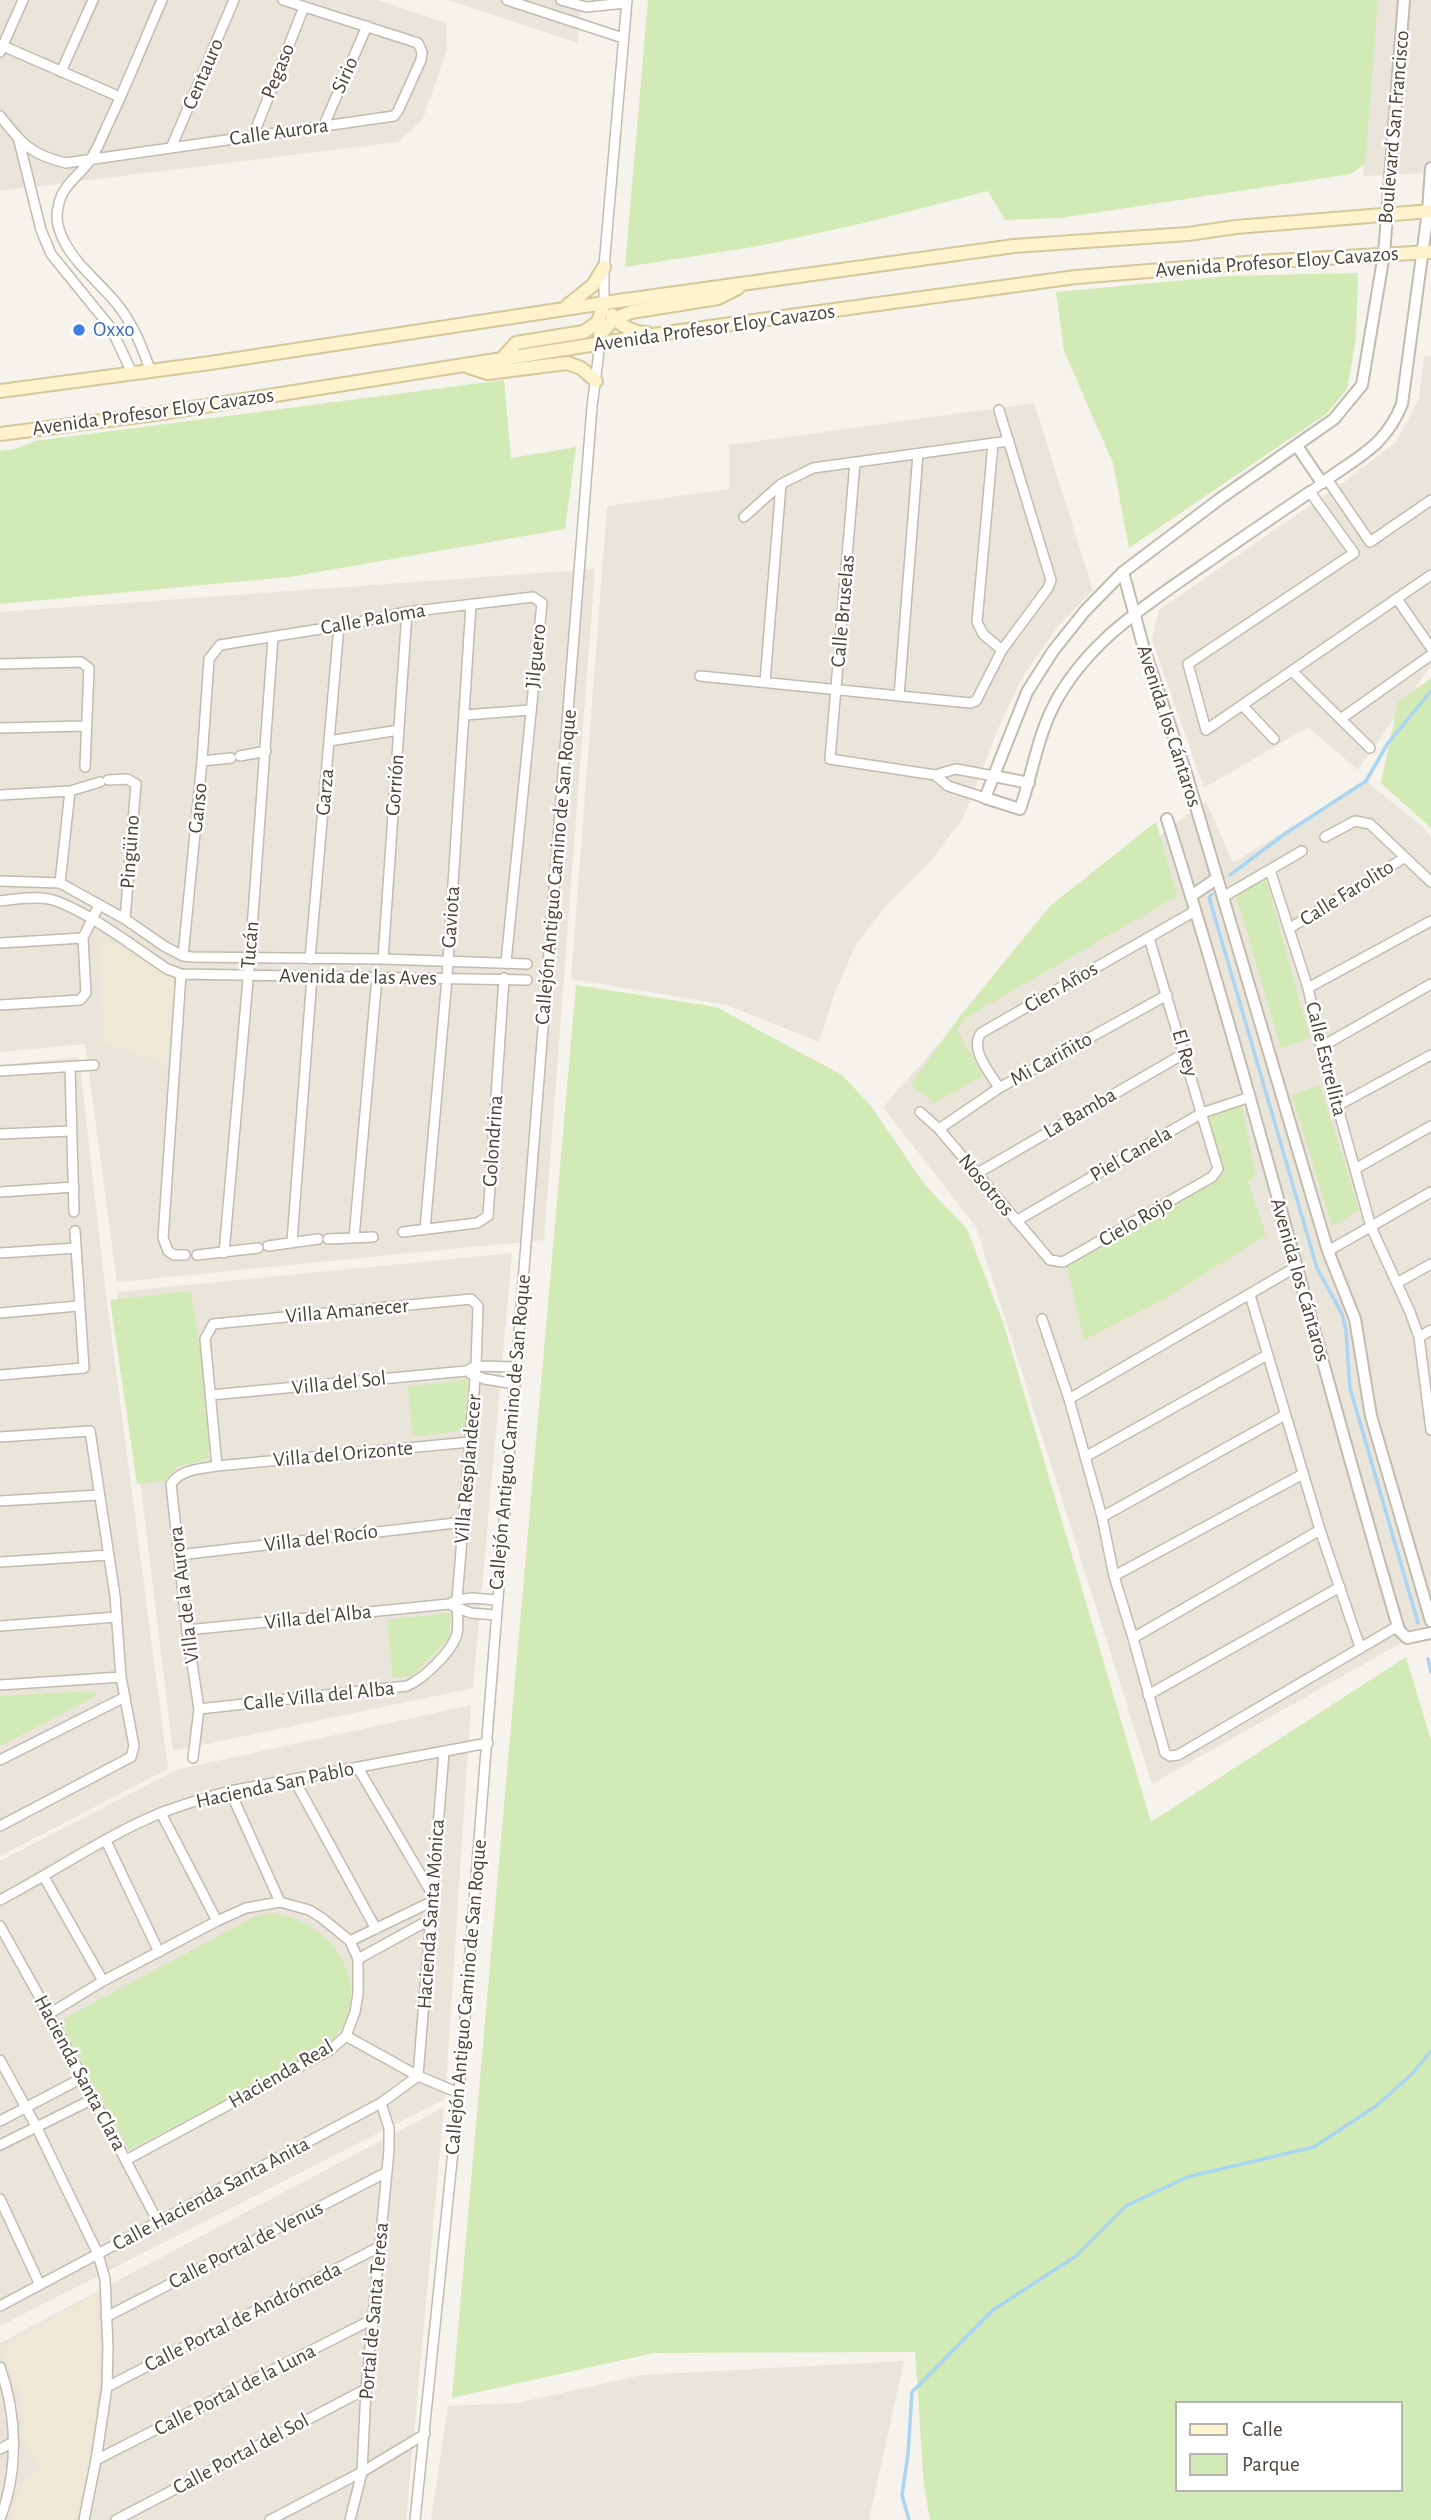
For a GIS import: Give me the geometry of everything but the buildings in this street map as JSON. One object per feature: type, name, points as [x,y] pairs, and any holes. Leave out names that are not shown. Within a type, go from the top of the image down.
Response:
[{"type":"main road","name":"Avenida Profesor Eloy Cavazos","points":[[0,391],[604,303],[1044,243],[1188,234],[1429,211]]},
{"type":"main road","name":"Avenida Profesor Eloy Cavazos","points":[[0,434],[149,415],[653,334],[1102,274],[1426,252]]},
{"type":"main road","points":[[561,310],[593,285],[604,267]]},
{"type":"main road","points":[[600,343],[600,335],[614,319],[631,312],[718,298],[747,283]]},
{"type":"main road","points":[[604,303],[614,319],[639,333],[653,334]]},
{"type":"main road","points":[[501,360],[516,343],[584,332],[598,321],[604,303]]},
{"type":"main road","points":[[645,310],[639,316],[639,326],[653,334]]},
{"type":"main road","points":[[465,365],[488,373],[567,363],[581,368],[596,381]]},
{"type":"street","points":[[23,0],[1,49],[120,97]]},
{"type":"street","points":[[61,72],[93,0]]},
{"type":"street","points":[[150,370],[141,341],[116,303],[65,244],[57,225],[62,193],[90,161],[162,0]]},
{"type":"street","name":"Centauro","points":[[171,148],[234,0]]},
{"type":"street","points":[[283,0],[367,26]]},
{"type":"street","points":[[507,0],[623,38]]},
{"type":"street","points":[[561,0],[586,7],[626,2],[604,267],[604,303]]},
{"type":"street","name":"Boulevard San Francisco","points":[[985,798],[1009,734],[1033,682],[1053,651],[1085,611],[1123,572],[1221,498],[1334,419],[1362,385],[1384,254],[1404,0]]},
{"type":"street","name":"Pegaso","points":[[253,136],[303,7]]},
{"type":"street","name":"Calle Aurora","points":[[0,116],[31,151],[47,159],[66,163],[394,116],[421,60],[420,48],[413,40],[367,26]]},
{"type":"street","name":"Sirio","points":[[324,125],[367,26]]},
{"type":"street","name":"Calle Aurora","points":[[18,139],[41,230],[51,254],[111,328],[132,373]]},
{"type":"street","name":"Boulevard San Francisco","points":[[1324,481],[1376,444],[1394,424],[1402,404],[1426,252],[1431,168]]},
{"type":"street","points":[[41,230],[57,225]]},
{"type":"street","points":[[77,287],[90,275]]},
{"type":"street","name":"Callejón Antiguo Camino de San Roque","points":[[415,2520],[459,2092],[488,1743],[496,1600],[600,343]]},
{"type":"street","points":[[700,676],[970,703],[976,701],[1002,650],[1048,588],[1051,580],[999,410]]},
{"type":"street","points":[[744,517],[781,484],[813,468],[1009,441]]},
{"type":"street","points":[[993,443],[977,622],[983,634],[1002,650]]},
{"type":"street","points":[[1297,446],[1370,542]]},
{"type":"street","points":[[899,696],[918,454]]},
{"type":"street","name":"Calle Bruselas","points":[[855,463],[830,759],[936,775]]},
{"type":"street","points":[[936,775],[948,786],[1020,809],[1053,707],[1073,675],[1103,640],[1133,613],[1324,481]]},
{"type":"street","points":[[765,682],[781,484]]},
{"type":"street","points":[[1310,492],[1354,553]]},
{"type":"street","points":[[1431,500],[1188,664],[1206,730],[1431,575]]},
{"type":"street","name":"Avenida los Cántaros","points":[[1123,572],[1133,613],[1186,773],[1328,1251],[1355,1319],[1371,1416],[1431,1621]]},
{"type":"street","name":"Calle Paloma","points":[[209,659],[220,645],[407,612],[533,597],[542,603]]},
{"type":"street","points":[[1397,599],[1431,648]]},
{"type":"street","name":"Jilguero","points":[[530,710],[542,603]]},
{"type":"street","name":"Gaviota","points":[[425,1229],[447,978],[471,604]]},
{"type":"street","name":"Gorrión","points":[[383,959],[407,612]]},
{"type":"street","name":"Garza","points":[[310,958],[339,626]]},
{"type":"street","name":"Tucán","points":[[224,1253],[250,957],[273,637]]},
{"type":"street","points":[[1342,718],[1431,655]]},
{"type":"street","name":"Ganso","points":[[183,956],[209,659]]},
{"type":"street","points":[[0,664],[81,662],[89,668],[85,767]]},
{"type":"street","points":[[1292,671],[1370,748]]},
{"type":"street","points":[[1242,705],[1274,739]]},
{"type":"street","points":[[465,715],[530,710],[506,962]]},
{"type":"street","points":[[0,728],[85,726]]},
{"type":"street","points":[[329,741],[398,730]]},
{"type":"street","points":[[202,761],[266,751]]},
{"type":"street","points":[[936,775],[956,769],[1029,783]]},
{"type":"street","name":"Pingüino","points":[[70,791],[104,780],[127,779],[136,784],[125,919]]},
{"type":"street","points":[[0,805],[0,795],[70,791],[60,883]]},
{"type":"street","name":"Avenida los Cántaros","points":[[1167,820],[1250,1097],[1398,1626]]},
{"type":"street","points":[[1325,837],[1355,821],[1370,824],[1431,882]]},
{"type":"street","points":[[1223,897],[1302,850]]},
{"type":"street","name":"Calle Farolito","points":[[1290,928],[1405,858]]},
{"type":"street","name":"Calle Estrellita","points":[[1270,870],[1308,988],[1321,1047],[1371,1227],[1419,1337],[1431,1430]]},
{"type":"street","points":[[1191,896],[1216,879]]},
{"type":"street","name":"Avenida de las Aves","points":[[0,881],[60,883],[125,919],[183,956],[527,964]]},
{"type":"street","name":"Avenida de las Aves","points":[[0,901],[50,899],[91,919],[167,969],[181,974],[527,980]]},
{"type":"street","points":[[0,1005],[80,1000],[86,993],[83,938],[99,905]]},
{"type":"street","name":"Cien Años","points":[[999,1088],[977,1049],[977,1038],[981,1032],[1195,911]]},
{"type":"street","points":[[1308,988],[1431,920]]},
{"type":"street","points":[[0,943],[83,938]]},
{"type":"street","name":"El Rey","points":[[1149,938],[1218,1169]]},
{"type":"street","points":[[181,974],[163,1238],[168,1251],[174,1255],[185,1255]]},
{"type":"street","points":[[292,1242],[312,976]]},
{"type":"street","points":[[354,1238],[377,976]]},
{"type":"street","name":"Golondrina","points":[[403,1232],[477,1223],[488,1216],[505,978]]},
{"type":"street","points":[[1321,1047],[1431,984]]},
{"type":"street","name":"Mi Cariñito","points":[[939,1129],[999,1088],[1167,995]]},
{"type":"street","name":"La Bamba","points":[[976,1174],[1185,1053]]},
{"type":"street","points":[[1337,1106],[1431,1055]]},
{"type":"street","points":[[0,1071],[94,1065]]},
{"type":"street","points":[[70,1067],[74,1212]]},
{"type":"street","name":"Piel Canela","points":[[1016,1221],[1202,1113],[1250,1097]]},
{"type":"street","name":"Nosotros","points":[[920,1112],[939,1129],[1050,1260]]},
{"type":"street","points":[[1355,1169],[1431,1126]]},
{"type":"street","points":[[0,1134],[71,1130]]},
{"type":"street","name":"Cielo Rojo","points":[[1050,1260],[1063,1262],[1212,1177],[1218,1169]]},
{"type":"street","points":[[0,1192],[74,1187]]},
{"type":"street","points":[[1328,1251],[1431,1192]]},
{"type":"street","points":[[0,1375],[84,1368],[75,1231]]},
{"type":"street","points":[[328,1239],[373,1237]]},
{"type":"street","points":[[197,1255],[318,1240]]},
{"type":"street","points":[[0,1253],[76,1248]]},
{"type":"street","points":[[1397,1283],[1431,1264]]},
{"type":"street","points":[[1069,1399],[1296,1267]]},
{"type":"street","points":[[1250,1295],[1320,1530],[1360,1647]]},
{"type":"street","name":"Villa Amanecer","points":[[211,1395],[205,1339],[213,1324],[471,1299],[478,1306]]},
{"type":"street","points":[[0,1313],[78,1306]]},
{"type":"street","name":"Villa Resplandecer","points":[[457,1633],[454,1604],[464,1522],[476,1371],[478,1306]]},
{"type":"street","points":[[1042,1319],[1069,1399],[1102,1517],[1114,1576],[1165,1753],[1170,1756],[1178,1755],[1398,1626],[1407,1638],[1431,1633]]},
{"type":"street","points":[[1419,1337],[1431,1330]]},
{"type":"street","points":[[1085,1457],[1267,1355]]},
{"type":"street","name":"Villa del Sol","points":[[211,1395],[516,1367]]},
{"type":"street","points":[[476,1371],[514,1384]]},
{"type":"street","points":[[211,1395],[217,1466]]},
{"type":"street","points":[[1102,1517],[1285,1415]]},
{"type":"street","points":[[0,1437],[90,1430],[117,1617],[121,1677],[134,1746],[131,1757],[0,1826]]},
{"type":"street","name":"Villa del Orizonte","points":[[217,1466],[470,1442]]},
{"type":"street","name":"Villa de la Aurora","points":[[193,1758],[199,1709],[187,1630],[171,1484],[179,1473],[217,1466]]},
{"type":"street","points":[[1114,1576],[1303,1474]]},
{"type":"street","points":[[0,1501],[99,1495]]},
{"type":"street","name":"Villa del Rocío","points":[[179,1555],[464,1522]]},
{"type":"street","points":[[1133,1638],[1320,1530]]},
{"type":"street","points":[[0,1562],[109,1555]]},
{"type":"street","points":[[1148,1695],[1340,1587]]},
{"type":"street","name":"Villa del Alba","points":[[187,1630],[496,1600]]},
{"type":"street","name":"Villa del Alba","points":[[454,1604],[495,1615]]},
{"type":"street","points":[[0,1626],[117,1617]]},
{"type":"street","name":"Calle Villa del Alba","points":[[199,1709],[407,1686],[424,1676],[446,1651],[457,1633]]},
{"type":"street","points":[[0,1685],[121,1677]]},
{"type":"street","points":[[0,1760],[125,1697]]},
{"type":"street","name":"Hacienda San Pablo","points":[[0,1900],[161,1813],[230,1791],[488,1743]]},
{"type":"street","name":"Hacienda Santa Mónica","points":[[418,2077],[444,1752]]},
{"type":"street","points":[[350,1941],[431,1897],[358,1768]]},
{"type":"street","points":[[295,1781],[376,1929]]},
{"type":"street","points":[[230,1791],[280,1902]]},
{"type":"street","points":[[161,1813],[217,1921]]},
{"type":"street","points":[[106,1841],[159,1952]]},
{"type":"street","points":[[44,1877],[103,1981]]},
{"type":"street","name":"Hacienda Real","points":[[49,2014],[103,1981],[246,1908],[280,1902],[309,1910],[350,1941],[358,1959],[358,1994],[346,2036],[330,2050],[126,2160]]},
{"type":"street","points":[[358,1959],[429,1920]]},
{"type":"street","name":"Hacienda Santa Clara","points":[[0,1926],[158,2222]]},
{"type":"street","points":[[346,2036],[418,2077],[459,2092]]},
{"type":"street","points":[[0,2060],[36,2126],[98,2254],[104,2279],[107,2387],[84,2520]]},
{"type":"street","name":"Calle Hacienda Santa Anita","points":[[0,2306],[381,2103],[418,2077]]},
{"type":"street","points":[[0,2121],[82,2078]]},
{"type":"street","points":[[0,2145],[93,2099]]},
{"type":"street","name":"Portal de Santa Teresa","points":[[350,2520],[362,2472],[366,2389],[387,2172],[389,2128],[381,2103]]},
{"type":"street","name":"Calle Portal de Venus","points":[[106,2318],[387,2172]]},
{"type":"street","points":[[0,2199],[40,2285]]},
{"type":"street","name":"Calle Portal de Andrómeda","points":[[107,2387],[379,2247]]},
{"type":"street","name":"Calle Portal de la Luna","points":[[96,2460],[373,2319]]},
{"type":"street","points":[[0,2367],[13,2416],[8,2499],[0,2519]]},
{"type":"street","name":"Calle Portal del Sol","points":[[116,2520],[366,2389]]},
{"type":"street","points":[[270,2520],[362,2472],[425,2434]]},
{"type":"street","points":[[0,2449],[13,2442]]},
{"type":"shaded area","points":[[0,0],[378,0],[446,23],[447,48],[423,119],[398,142],[0,191]]},
{"type":"shaded area","points":[[448,0],[582,0],[578,43]]},
{"type":"shaded area","points":[[1373,0],[1431,0],[1431,173],[1363,176]]},
{"type":"shaded area","points":[[1424,356],[1431,356],[1431,665],[1358,770],[1308,727],[1204,788],[1152,640],[1159,610],[1347,480],[1396,442],[1419,399]]},
{"type":"shaded area","points":[[1034,403],[1093,590],[1058,626],[1022,678],[1001,722],[963,818],[929,863],[883,909],[856,944],[834,995],[819,1042],[727,1005],[571,979],[607,506],[729,489],[729,445]]},
{"type":"shaded area","points":[[595,569],[544,1240],[117,1282],[85,1044],[0,1052],[0,612]]},
{"type":"shaded area","points":[[1366,781],[1424,828],[1431,838],[1431,1626],[1152,1784],[976,1227],[883,1107],[1051,917],[1206,801],[1233,863]]},
{"type":"shaded area","points":[[98,937],[130,951],[176,982],[167,1064],[105,1043]]},
{"type":"shaded area","points":[[79,1057],[105,1286],[168,1769],[0,1856],[0,1065]]},
{"type":"shaded area","points":[[512,1253],[473,1688],[173,1751],[117,1292]]},
{"type":"shaded area","points":[[471,1705],[445,2099],[0,2326],[0,1861],[176,1770]]},
{"type":"shaded area","points":[[444,2107],[406,2520],[0,2520],[0,2343]]},
{"type":"shaded area","points":[[97,2295],[99,2382],[90,2459],[75,2520],[11,2520],[23,2480],[41,2469],[26,2447],[20,2393],[0,2348]]},
{"type":"shaded area","points":[[904,2361],[869,2520],[431,2520],[448,2406],[517,2403],[642,2375]]},
{"type":"green space","points":[[648,0],[1378,0],[1365,164],[1351,174],[1060,218],[1005,220],[988,191],[864,223],[759,246],[625,267]]},
{"type":"green space","points":[[1358,273],[1356,339],[1347,389],[1326,414],[1129,548],[1113,463],[1064,351],[1056,292],[1229,276]]},
{"type":"green space","points":[[504,380],[511,458],[576,447],[565,529],[289,577],[0,604],[0,451],[15,449],[35,441]]},
{"type":"green space","points":[[1431,678],[1431,828],[1381,783],[1398,702]]},
{"type":"green space","points":[[1156,822],[1177,896],[967,1017],[957,1030],[983,1076],[934,1103],[911,1084],[960,1016],[1051,905]]},
{"type":"green space","points":[[1265,876],[1310,1038],[1281,1048],[1235,892]]},
{"type":"green space","points":[[576,985],[716,1007],[842,1075],[871,1106],[925,1185],[967,1229],[1003,1322],[1151,1822],[1406,1657],[1431,1740],[1431,2520],[930,2520],[924,2486],[915,2352],[654,2353],[452,2398]]},
{"type":"green space","points":[[1320,1085],[1359,1210],[1332,1226],[1292,1095]]},
{"type":"green space","points":[[1241,1103],[1256,1174],[1248,1182],[1266,1235],[1166,1298],[1084,1340],[1066,1263],[1223,1174],[1209,1115]]},
{"type":"green space","points":[[191,1291],[203,1369],[208,1459],[178,1466],[164,1481],[137,1484],[110,1300]]},
{"type":"green space","points":[[467,1379],[465,1430],[413,1437],[408,1387]]},
{"type":"green space","points":[[451,1613],[449,1638],[412,1676],[393,1678],[387,1620]]},
{"type":"green space","points":[[94,1691],[96,1696],[0,1746],[0,1696]]},
{"type":"green space","points":[[273,1913],[297,1919],[317,1931],[333,1947],[345,1966],[351,1986],[350,2007],[341,2028],[324,2048],[129,2150],[60,2021],[256,1916]]},
{"type":"waterway","points":[[1230,875],[1286,833],[1366,781],[1388,743],[1431,691]]},
{"type":"waterway","points":[[1212,894],[1209,897],[1317,1268],[1342,1314],[1346,1330],[1350,1388],[1418,1623]]},
{"type":"waterway","points":[[1428,1659],[1431,1672]]},
{"type":"waterway","points":[[909,2520],[902,2495],[912,2392],[993,2310],[1076,2256],[1126,2206],[1187,2177],[1314,2147],[1376,2106],[1411,2075],[1431,2051]]},
{"type":"place","name":"Oxxo","points":[[79,330]]}]
